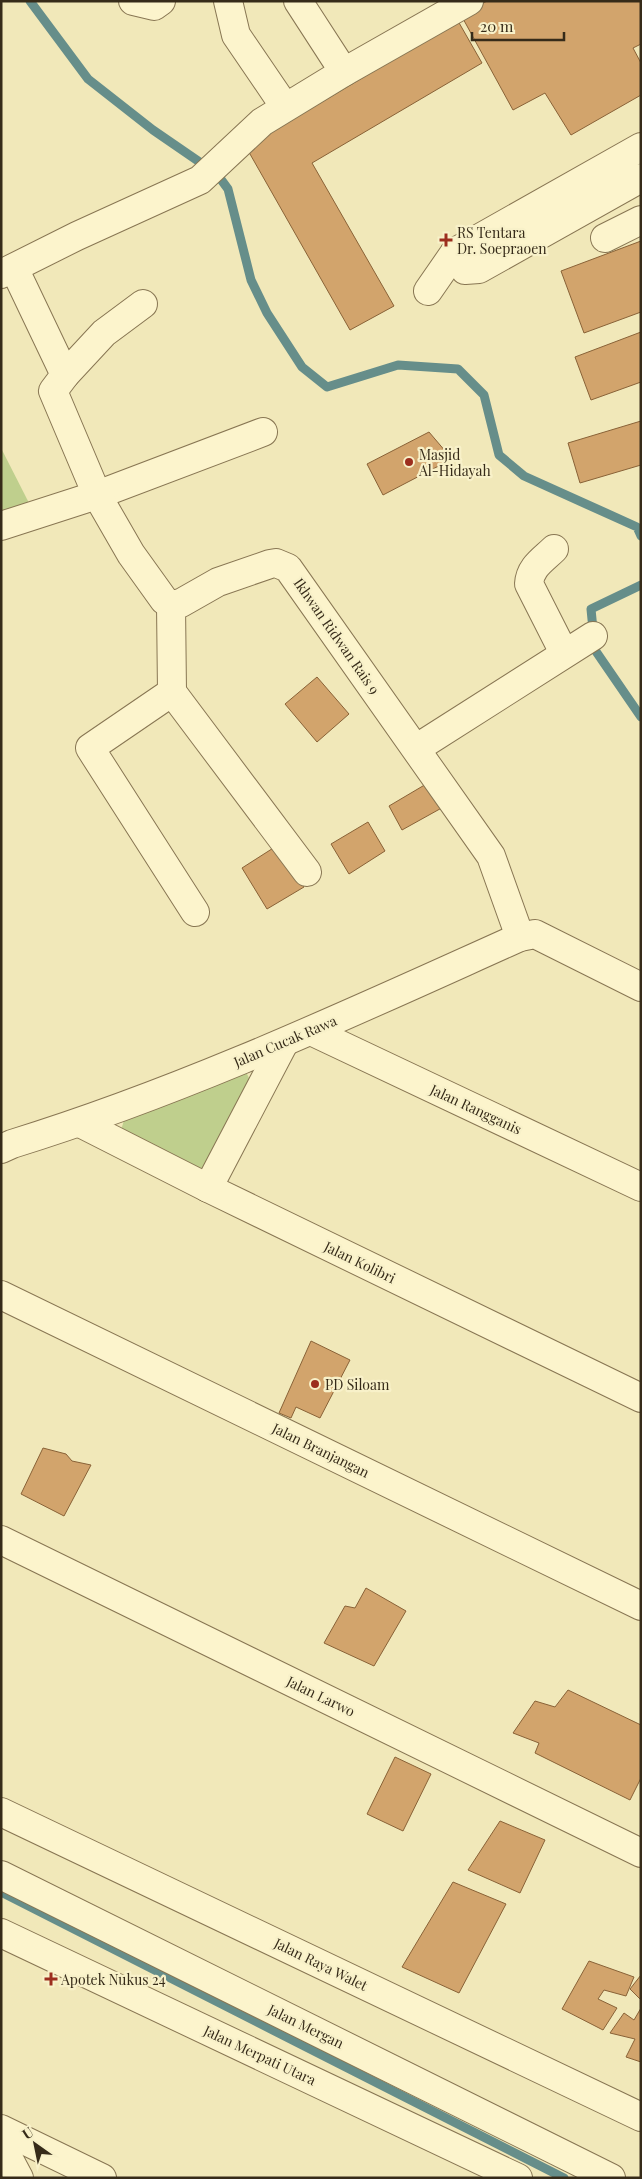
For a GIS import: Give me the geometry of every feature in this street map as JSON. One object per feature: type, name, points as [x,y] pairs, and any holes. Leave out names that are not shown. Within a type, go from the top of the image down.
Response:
[{"type":"street","points":[[133,1],[154,6],[161,1]]},
{"type":"street","points":[[228,1],[236,35],[285,107]]},
{"type":"street","points":[[298,1],[344,72]]},
{"type":"street","points":[[65,375],[8,271],[77,236],[200,180],[262,122],[344,72],[469,1]]},
{"type":"street","points":[[428,291],[454,252],[641,147]]},
{"type":"street","points":[[454,252],[465,270],[479,269],[641,178]]},
{"type":"street","points":[[605,238],[641,220]]},
{"type":"street","points":[[143,304],[104,333],[65,375],[53,392],[97,495],[131,554],[164,600],[171,605],[172,692],[307,872]]},
{"type":"street","points":[[1,526],[97,495],[263,432]]},
{"type":"street","points":[[554,549],[529,574],[528,584],[564,653]]},
{"type":"street","name":"Ikhwan Ridwan Rais 9","points":[[171,605],[181,603],[218,582],[270,564],[284,565],[293,574],[491,856],[520,937]]},
{"type":"street","points":[[416,748],[592,636]]},
{"type":"street","points":[[172,692],[90,748],[195,912]]},
{"type":"street","name":"Jalan Cucak Rawa","points":[[1,1149],[80,1123],[284,1043],[520,937],[535,934],[641,987]]},
{"type":"street","name":"Jalan Rangganis","points":[[311,1031],[641,1187]]},
{"type":"street","points":[[208,1188],[284,1043]]},
{"type":"street","name":"Jalan Kolibri","points":[[80,1123],[208,1188],[641,1398]]},
{"type":"street","name":"Jalan Branjangan","points":[[1,1295],[641,1606]]},
{"type":"street","name":"Jalan Larwo","points":[[1,1540],[639,1849]]},
{"type":"street","name":"Jalan Raya Walet","points":[[1,1812],[641,2117]]},
{"type":"street","name":"Jalan Mergan","points":[[1,1875],[611,2178]]},
{"type":"street","name":"Jalan Merpati Utara","points":[[1,1933],[518,2178]]},
{"type":"street","points":[[1,2129],[102,2178]]},
{"type":"street","points":[[1,2144],[19,2178]]},
{"type":"green space","points":[[1,448],[29,503],[1,514]]},
{"type":"green space","points":[[246,1072],[251,1082],[205,1168],[199,1169],[121,1130],[125,1117]]},
{"type":"building","points":[[487,1],[641,1],[641,44],[633,48],[641,63],[641,95],[571,135],[545,93],[513,110],[461,15]]},
{"type":"building","points":[[458,21],[482,63],[312,163],[394,306],[350,330],[246,147]]},
{"type":"building","points":[[641,241],[641,312],[584,333],[561,271]]},
{"type":"building","points":[[641,332],[641,382],[591,400],[575,357]]},
{"type":"building","points":[[641,421],[641,465],[580,483],[568,443]]},
{"type":"building","name":"Masjid Al-Hidayah","points":[[429,432],[452,459],[383,495],[367,464]]},
{"type":"building","points":[[317,677],[349,714],[317,742],[285,704]]},
{"type":"building","points":[[433,780],[447,805],[402,830],[389,806]]},
{"type":"building","points":[[368,822],[385,851],[349,874],[331,844]]},
{"type":"building","points":[[278,845],[304,887],[267,909],[242,868]]},
{"type":"building","name":"PD Siloam","points":[[311,1341],[350,1360],[320,1418],[296,1407],[291,1418],[279,1413]]},
{"type":"building","points":[[43,1448],[66,1454],[72,1461],[91,1465],[64,1516],[21,1494]]},
{"type":"building","points":[[366,1588],[406,1611],[374,1666],[324,1643],[345,1606],[355,1608]]},
{"type":"building","points":[[568,1690],[641,1725],[641,1778],[630,1800],[535,1753],[539,1743],[513,1733],[535,1701],[555,1707]]},
{"type":"building","points":[[395,1757],[431,1774],[403,1831],[367,1814]]},
{"type":"building","points":[[500,1821],[545,1840],[520,1893],[468,1870]]},
{"type":"building","points":[[453,1882],[506,1904],[459,1993],[402,1967]]},
{"type":"building","points":[[589,1961],[634,1977],[626,1996],[604,1990],[598,1999],[617,2008],[603,2030],[562,2009]]},
{"type":"building","points":[[641,1975],[641,2000],[630,1989]]},
{"type":"building","points":[[641,2008],[641,2062],[626,2057],[635,2039],[610,2033],[624,2013],[634,2020]]},
{"type":"waterway","points":[[30,1],[88,79],[153,130],[217,174],[228,189],[251,280],[267,313],[302,367],[327,387],[398,365],[458,369],[484,395],[499,455],[524,476],[637,527],[641,536]]},
{"type":"waterway","points":[[641,585],[591,609],[595,650],[641,717]]},
{"type":"waterway","points":[[1,1892],[564,2178]]},
{"type":"place","name":"RS Tentara Dr. Soepraoen","points":[[446,240]]},
{"type":"place","name":"Masjid Al-Hidayah","points":[[409,462]]},
{"type":"place","name":"PD Siloam","points":[[315,1384]]},
{"type":"place","name":"Apotek Nukus 24","points":[[51,1979]]}]
